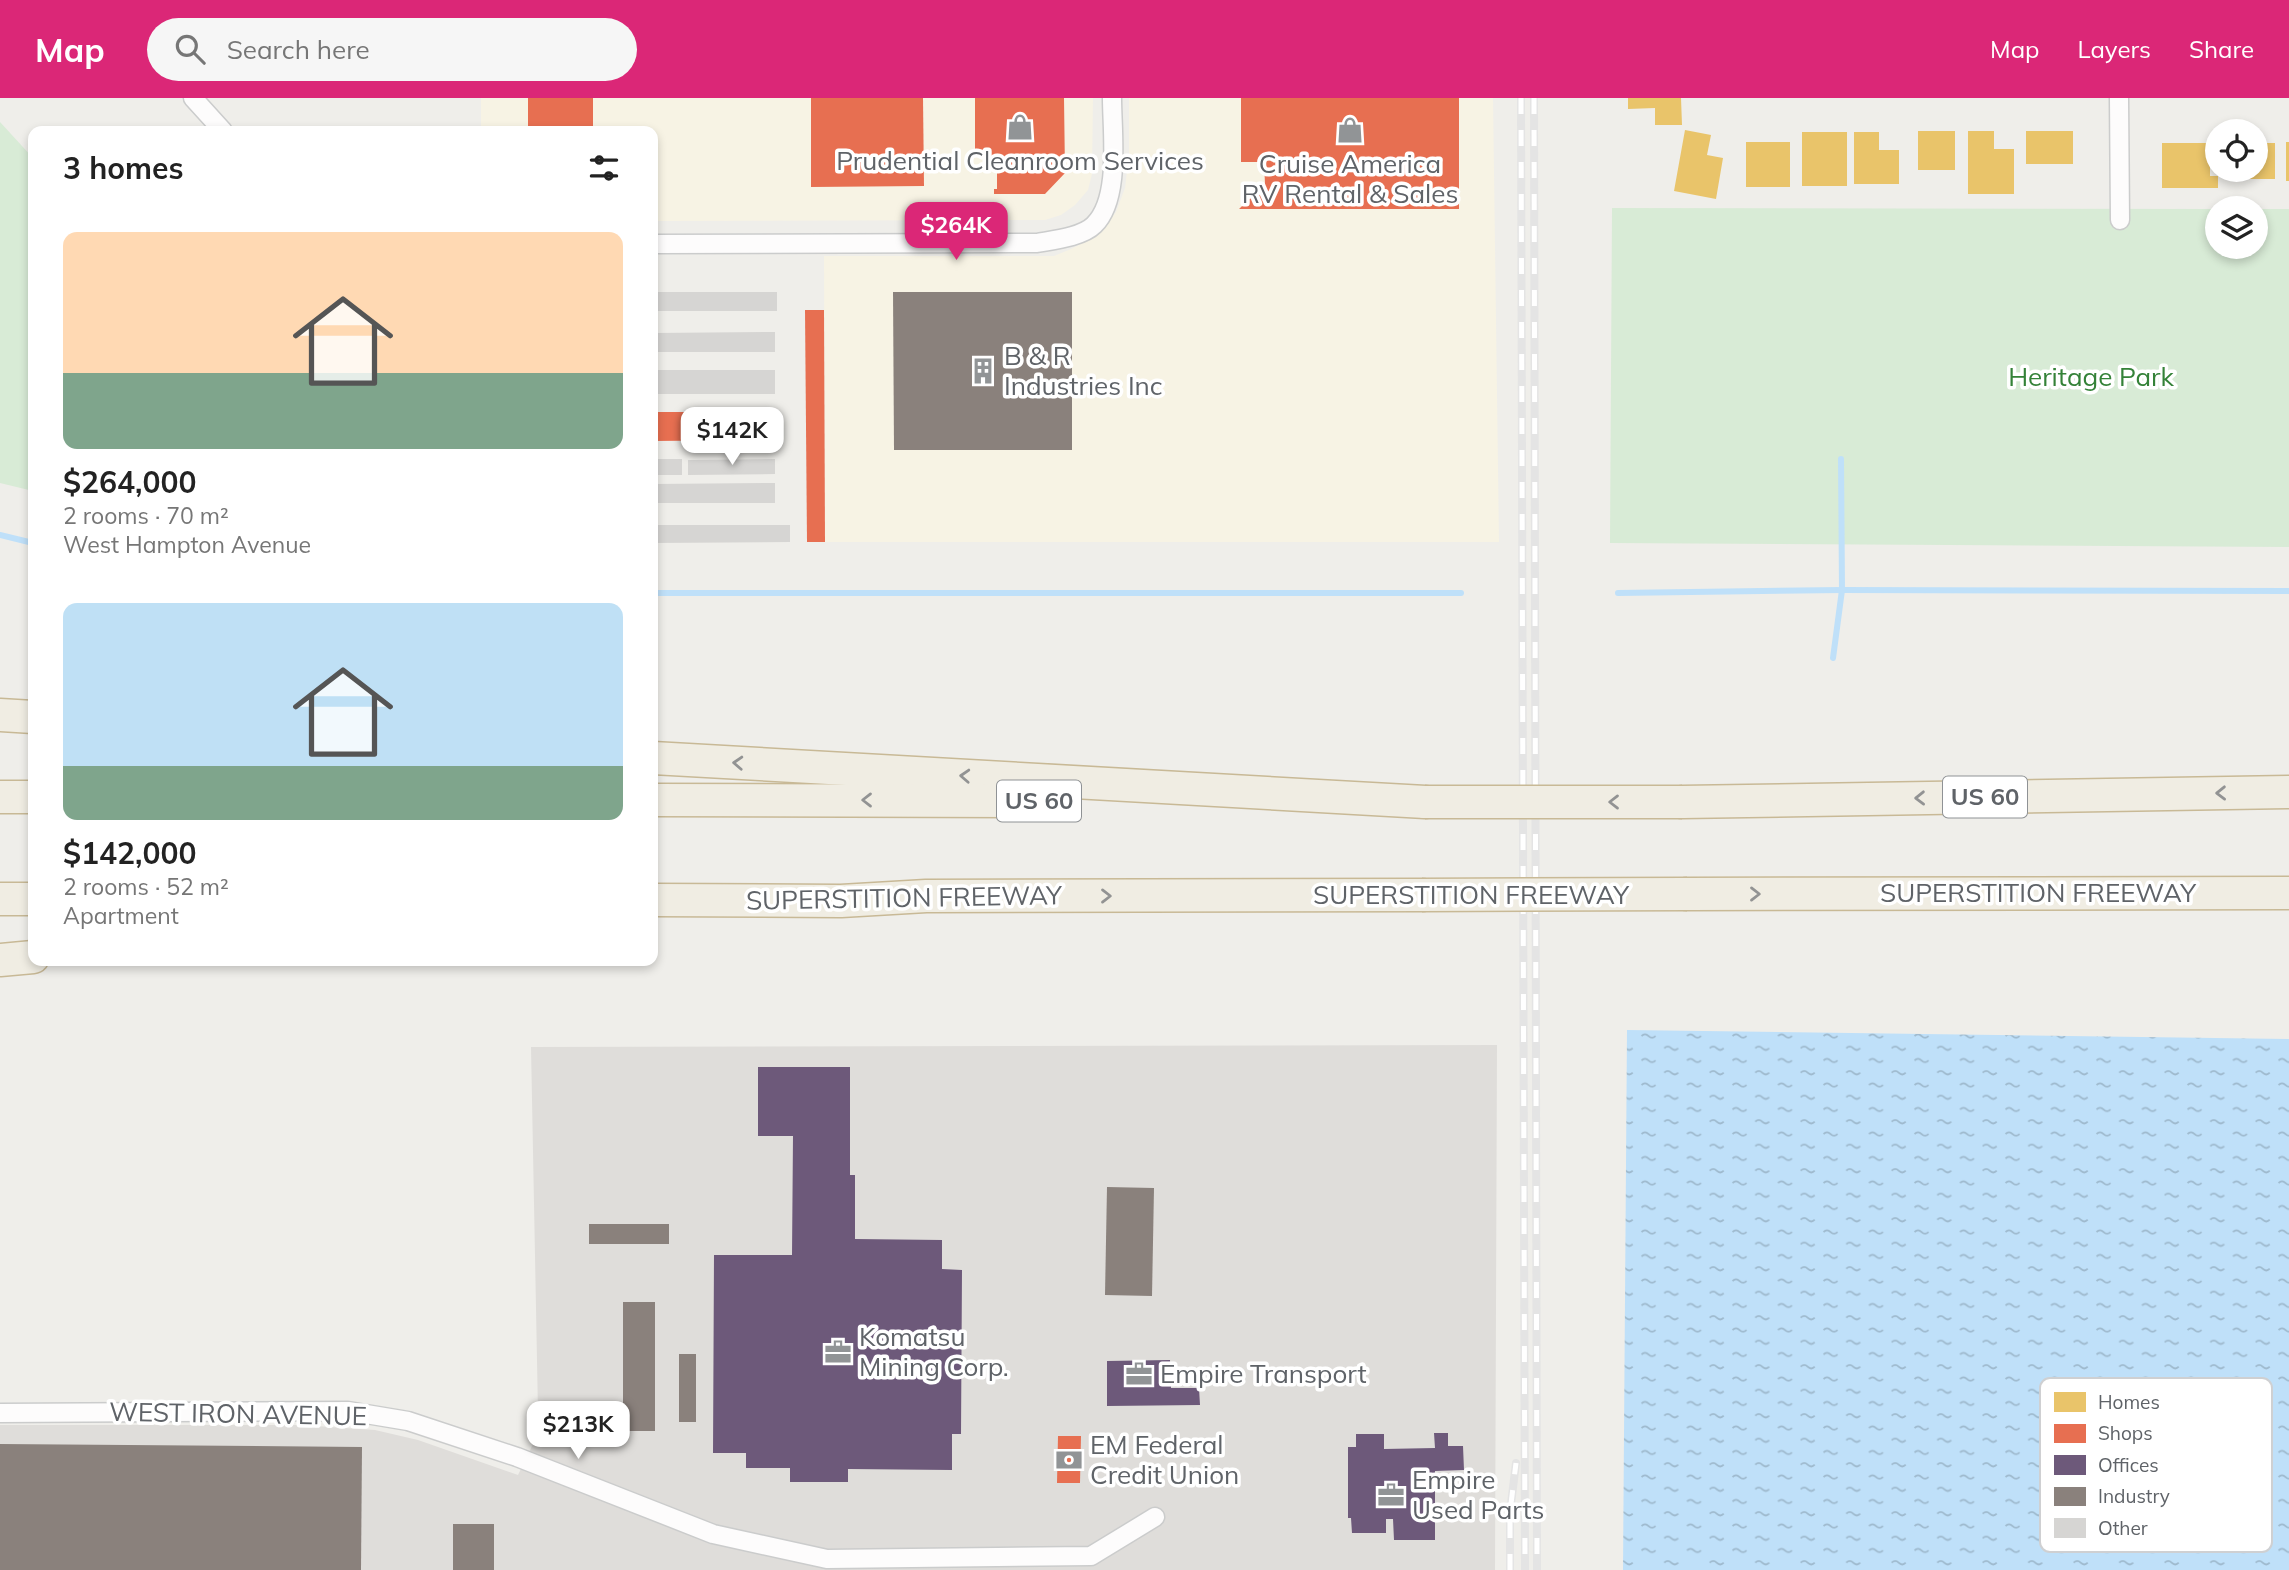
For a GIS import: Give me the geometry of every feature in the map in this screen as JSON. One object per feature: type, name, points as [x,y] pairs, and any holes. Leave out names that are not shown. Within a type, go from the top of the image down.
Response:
[{"type":"highway","points":[[0,715],[28,717]]},
{"type":"highway","points":[[658,758],[1425,802]]},
{"type":"highway","name":"US 60","points":[[658,800],[1682,802],[2289,792]]},
{"type":"highway","points":[[0,797],[28,797]]},
{"type":"highway","name":"SUPERSTITION FREEWAY","points":[[658,900],[841,901],[926,896],[2289,892]]},
{"type":"highway","points":[[1953,894],[2289,910]]},
{"type":"highway","points":[[0,899],[28,899]]},
{"type":"highway","points":[[658,914],[841,901]]},
{"type":"highway","points":[[0,960],[28,957]]},
{"type":"street","points":[[193,98],[218,126]]},
{"type":"street","points":[[658,244],[1037,243],[1067,238],[1094,226],[1111,196],[1112,98]]},
{"type":"street","points":[[2119,98],[2120,220]]},
{"type":"street","name":"WEST IRON AVENUE","points":[[0,1413],[348,1410],[408,1421],[517,1457],[713,1534],[827,1559],[1091,1556],[1155,1517]]},
{"type":"shaded area","points":[[481,98],[1093,98],[1092,174],[1088,190],[1075,205],[1061,215],[1045,220],[658,221],[658,126],[481,126]]},
{"type":"shaded area","points":[[1129,98],[1493,98],[1499,542],[825,542],[824,256],[1054,256],[1071,249],[1088,240],[1106,225],[1116,212],[1125,188],[1129,154]]},
{"type":"shaded area","points":[[1497,1045],[1495,1570],[0,1570],[0,1425],[301,1425],[375,1430],[418,1440],[518,1475],[533,1444],[538,1412],[531,1047]]},
{"type":"green space","points":[[0,122],[28,153],[28,490],[0,483]]},
{"type":"green space","name":"Heritage Park","points":[[1612,208],[2205,209],[2205,259],[2268,259],[2268,209],[2289,209],[2289,547],[1610,543]]},
{"type":"water","points":[[1627,1030],[2289,1039],[2289,1570],[1623,1570]]},
{"type":"building: Homes","points":[[1628,98],[1681,98],[1682,125],[1655,125],[1655,108],[1628,109]]},
{"type":"building: Homes","points":[[1685,130],[1711,135],[1707,155],[1723,158],[1716,199],[1674,191]]},
{"type":"building: Homes","points":[[1918,131],[1955,131],[1955,170],[1918,170]]},
{"type":"building: Homes","points":[[1968,131],[1994,131],[1994,149],[2014,149],[2014,194],[1968,194]]},
{"type":"building: Homes","points":[[2026,131],[2073,131],[2073,164],[2026,164]]},
{"type":"building: Homes","points":[[1802,132],[1847,132],[1847,186],[1802,186]]},
{"type":"building: Homes","points":[[1854,132],[1879,132],[1879,150],[1899,150],[1899,184],[1854,184]]},
{"type":"building: Homes","points":[[1746,142],[1790,142],[1790,187],[1746,187]]},
{"type":"building: Homes","points":[[2286,142],[2289,142],[2289,181],[2286,181]]},
{"type":"building: Homes","points":[[2162,143],[2205,143],[2205,182],[2218,182],[2218,188],[2162,188]]},
{"type":"building: Homes","points":[[2268,143],[2275,143],[2275,179],[2268,179]]},
{"type":"building: Shops","points":[[528,98],[593,98],[593,126],[528,126]]},
{"type":"building: Shops","points":[[811,98],[923,98],[924,186],[811,187]]},
{"type":"building: Shops","name":"Prudential Cleanroom Services","points":[[975,98],[1064,98],[1065,173],[1045,194],[994,194],[994,189],[997,189],[997,156],[975,156]]},
{"type":"building: Shops","name":"Cruise America RV Rental & Sales","points":[[1241,98],[1459,98],[1459,209],[1239,209],[1265,184],[1264,162],[1241,162]]},
{"type":"building: Shops","points":[[805,310],[824,310],[825,542],[807,542]]},
{"type":"building: Shops","points":[[658,412],[775,412],[776,440],[658,441]]},
{"type":"building: Shops","name":"EM Federal Credit Union","points":[[1058,1436],[1081,1436],[1080,1483],[1057,1483]]},
{"type":"building: Offices","name":"Komatsu Mining Corp.","points":[[758,1067],[850,1067],[850,1175],[855,1175],[855,1239],[942,1240],[942,1269],[962,1270],[961,1434],[952,1434],[952,1470],[848,1469],[848,1482],[790,1482],[790,1468],[746,1468],[746,1453],[713,1453],[714,1255],[792,1255],[793,1136],[758,1136]]},
{"type":"building: Offices","name":"Empire Transport","points":[[1170,1360],[1171,1388],[1199,1388],[1200,1405],[1107,1406],[1107,1361]]},
{"type":"building: Offices","name":"Empire Used Parts","points":[[1434,1433],[1448,1433],[1448,1446],[1463,1446],[1464,1470],[1435,1471],[1435,1540],[1394,1540],[1393,1519],[1386,1519],[1386,1533],[1352,1533],[1351,1518],[1348,1518],[1348,1447],[1356,1447],[1356,1434],[1384,1434],[1384,1449],[1435,1448]]},
{"type":"building: Industry","name":"B & R Industries Inc","points":[[893,292],[1072,292],[1072,450],[894,450]]},
{"type":"building: Industry","points":[[1107,1187],[1154,1188],[1152,1296],[1105,1295]]},
{"type":"building: Industry","points":[[589,1224],[669,1224],[669,1244],[589,1244]]},
{"type":"building: Industry","points":[[623,1302],[655,1302],[655,1431],[623,1431]]},
{"type":"building: Industry","points":[[679,1354],[696,1354],[696,1422],[679,1422]]},
{"type":"building: Industry","points":[[0,1444],[362,1447],[361,1570],[0,1570]]},
{"type":"building: Industry","points":[[453,1524],[494,1524],[494,1570],[453,1570]]},
{"type":"building: Other","points":[[658,292],[777,292],[777,311],[658,311]]},
{"type":"building: Other","points":[[775,332],[775,352],[658,352],[658,333]]},
{"type":"building: Other","points":[[658,370],[775,370],[775,394],[658,394]]},
{"type":"building: Other","points":[[658,459],[682,459],[682,475],[658,475]]},
{"type":"building: Other","points":[[775,459],[775,474],[688,475],[688,460]]},
{"type":"building: Other","points":[[775,483],[775,503],[658,503],[658,484]]},
{"type":"building: Other","points":[[658,525],[790,525],[790,542],[658,543]]},
{"type":"waterway","points":[[1833,658],[1842,590],[1841,459]]},
{"type":"waterway","points":[[0,535],[28,542]]},
{"type":"waterway","points":[[1618,593],[1842,590],[2289,591]]},
{"type":"waterway","points":[[658,593],[1461,593]]},
{"type":"railway","points":[[1521,98],[1525,1570]]},
{"type":"railway","points":[[1534,98],[1537,1570]]},
{"type":"railway","points":[[1510,1570],[1510,1512],[1516,1463]]},
{"type":"place","name":"Prudential Cleanroom Services","points":[[1020,127]]},
{"type":"place","name":"Cruise America RV Rental & Sales","points":[[1350,130]]},
{"type":"place","name":"B & R Industries Inc","points":[[983,371]]},
{"type":"place","name":"Komatsu Mining Corp.","points":[[838,1352]]},
{"type":"place","name":"Empire Transport","points":[[1139,1374]]},
{"type":"place","name":"EM Federal Credit Union","points":[[1069,1460]]},
{"type":"place","name":"Empire Used Parts","points":[[1391,1495]]}]
